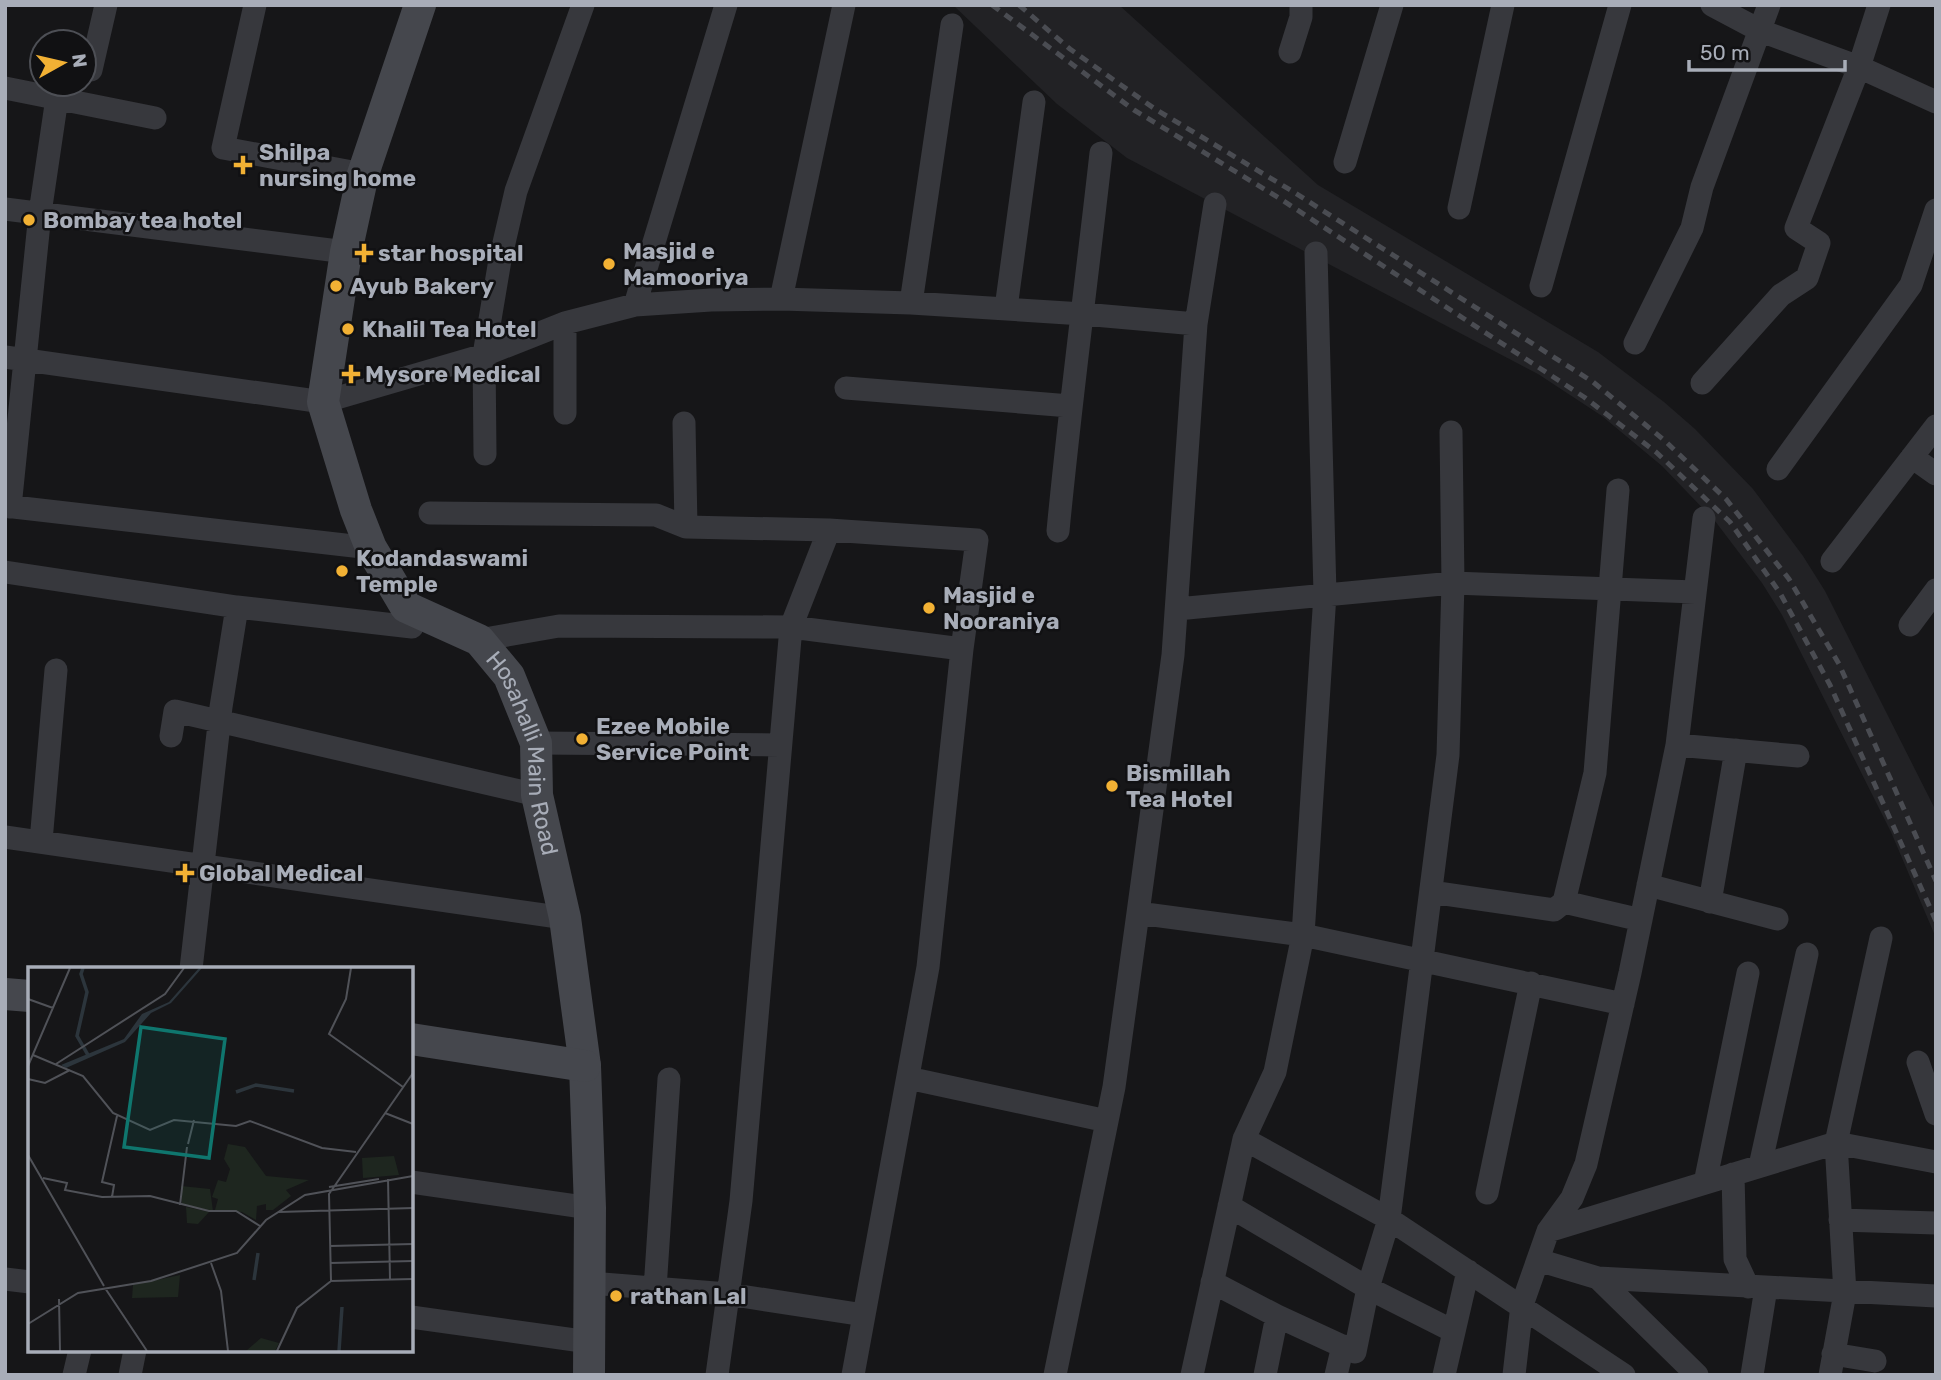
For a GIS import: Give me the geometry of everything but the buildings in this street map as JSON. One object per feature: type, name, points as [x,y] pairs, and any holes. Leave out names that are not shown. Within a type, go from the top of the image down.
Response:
[{"type":"street","points":[[98,40],[106,5]]},
{"type":"street","points":[[255,5],[223,148],[363,173]]},
{"type":"street","points":[[5,572],[237,607],[412,627],[406,607],[371,548],[356,510],[323,402],[345,253],[363,173],[420,5]]},
{"type":"street","points":[[485,454],[484,355],[500,260],[516,191],[583,5]]},
{"type":"street","points":[[635,305],[726,5]]},
{"type":"street","points":[[781,299],[844,5]]},
{"type":"street","points":[[1290,52],[1301,17],[1301,5]]},
{"type":"street","points":[[1345,162],[1392,5]]},
{"type":"street","points":[[1459,208],[1503,5]]},
{"type":"street","points":[[1541,286],[1620,5]]},
{"type":"street","points":[[1712,5],[1760,31],[1859,67],[1936,102]]},
{"type":"street","points":[[1635,343],[1692,228],[1702,187],[1769,5]]},
{"type":"street","points":[[1702,383],[1781,295],[1807,278],[1819,243],[1796,228],[1859,67],[1880,5]]},
{"type":"street","points":[[911,303],[952,25]]},
{"type":"street","points":[[5,88],[28,92]]},
{"type":"street","points":[[155,118],[57,98],[15,358],[7,507],[371,548]]},
{"type":"street","points":[[1006,308],[1034,102]]},
{"type":"street","points":[[1058,531],[1070,406],[1101,153]]},
{"type":"street","points":[[1055,1375],[1114,1087],[1138,913],[1177,609],[1196,324],[1215,204]]},
{"type":"street","points":[[5,209],[345,253]]},
{"type":"street","points":[[1778,469],[1911,285],[1936,210]]},
{"type":"street","points":[[1192,1375],[1244,1139],[1275,1072],[1303,935],[1325,594],[1316,253]]},
{"type":"street","points":[[15,358],[323,402],[484,355],[565,323],[635,305],[781,299],[911,303],[1083,313],[1196,324]]},
{"type":"street","points":[[565,323],[565,413]]},
{"type":"street","points":[[846,388],[1070,406]]},
{"type":"street","points":[[684,423],[686,527]]},
{"type":"street","points":[[1832,561],[1936,426]]},
{"type":"street","points":[[1212,1282],[1355,1352],[1368,1287],[1389,1219],[1448,755],[1453,583],[1451,432]]},
{"type":"street","points":[[1912,457],[1936,474]]},
{"type":"street","points":[[1431,892],[1554,910],[1564,902],[1594,773],[1618,490]]},
{"type":"street","points":[[430,513],[656,515],[686,527],[829,530],[977,540],[962,649],[928,967],[853,1375]]},
{"type":"street","points":[[1514,1375],[1522,1305],[1548,1231],[1572,1198],[1586,1164],[1623,1004],[1676,745],[1704,518]]},
{"type":"street","points":[[717,1375],[741,1201],[791,627],[829,530]]},
{"type":"street","points":[[1177,609],[1453,583],[1695,592]]},
{"type":"street","points":[[1910,625],[1936,590]]},
{"type":"street","points":[[191,967],[219,722],[237,607]]},
{"type":"street","name":"Hosahalli Main Road","points":[[406,607],[480,640],[509,676],[536,743],[537,794],[565,918],[585,1066],[590,1208],[589,1375]]},
{"type":"street","points":[[480,640],[559,626],[791,627],[962,649]]},
{"type":"street","points":[[41,841],[56,670]]},
{"type":"street","points":[[171,736],[175,711],[537,794]]},
{"type":"street","points":[[536,743],[780,745]]},
{"type":"street","points":[[1676,745],[1798,756]]},
{"type":"street","points":[[1710,902],[1736,750]]},
{"type":"street","points":[[5,837],[565,918]]},
{"type":"street","points":[[1648,885],[1777,919]]},
{"type":"street","points":[[1564,902],[1641,920]]},
{"type":"street","points":[[1138,913],[1303,935],[1623,1004]]},
{"type":"street","points":[[1875,1361],[1832,1364],[1845,1293],[1836,1143],[1881,938]]},
{"type":"street","points":[[1760,1166],[1807,954]]},
{"type":"street","points":[[1705,1183],[1748,973]]},
{"type":"street","points":[[1487,1193],[1531,983]]},
{"type":"street","points":[[5,994],[28,996]]},
{"type":"street","points":[[413,1039],[585,1066]]},
{"type":"street","points":[[1918,1062],[1936,1114]]},
{"type":"street","points":[[908,1078],[1107,1121]]},
{"type":"street","points":[[654,1289],[669,1080]]},
{"type":"street","points":[[1244,1139],[1389,1219],[1624,1375]]},
{"type":"street","points":[[1548,1231],[1836,1143],[1936,1162]]},
{"type":"street","points":[[1734,1174],[1735,1259],[1757,1288],[1752,1375]]},
{"type":"street","points":[[413,1182],[590,1208]]},
{"type":"street","points":[[1229,1206],[1368,1287],[1453,1331]]},
{"type":"street","points":[[1840,1220],[1936,1223]]},
{"type":"street","points":[[1538,1260],[1598,1278],[1936,1296]]},
{"type":"street","points":[[1444,1375],[1468,1271]]},
{"type":"street","points":[[1598,1278],[1697,1375]]},
{"type":"street","points":[[5,1279],[28,1282]]},
{"type":"street","points":[[590,1283],[728,1294],[864,1315]]},
{"type":"street","points":[[1265,1375],[1277,1316]]},
{"type":"street","points":[[413,1317],[589,1342]]},
{"type":"street","points":[[1336,1375],[1343,1346]]},
{"type":"street","points":[[74,1375],[80,1352]]},
{"type":"street","points":[[130,1375],[135,1352]]},
{"type":"shaded area","points":[[953,5],[1119,5],[1318,185],[1598,352],[1695,429],[1753,489],[1803,556],[1825,591],[1936,811],[1936,938],[1891,832],[1782,615],[1762,583],[1715,521],[1662,466],[1602,416],[1538,374],[1127,158],[1057,104]]},
{"type":"railway","points":[[992,5],[1134,110],[1279,198],[1584,397],[1656,452],[1730,522],[1780,593],[1830,685],[1936,921]]},
{"type":"railway","points":[[1019,5],[1070,49],[1155,109],[1292,191],[1593,382],[1664,440],[1726,499],[1789,579],[1839,664],[1936,881]]},
{"type":"place","name":"Shilpa nursing home","points":[[243,165]]},
{"type":"place","name":"Bombay tea hotel","points":[[29,220]]},
{"type":"place","name":"star hospital","points":[[364,253]]},
{"type":"place","name":"Masjid e Mamooriya","points":[[609,264]]},
{"type":"place","name":"Ayub Bakery","points":[[336,286]]},
{"type":"place","name":"Khalil Tea Hotel","points":[[348,329]]},
{"type":"place","name":"Mysore Medical","points":[[351,374]]},
{"type":"place","name":"Kodandaswami Temple","points":[[342,571]]},
{"type":"place","name":"Masjid e Nooraniya","points":[[929,608]]},
{"type":"place","name":"Ezee Mobile Service Point","points":[[582,739]]},
{"type":"place","name":"Bismillah Tea Hotel","points":[[1112,786]]},
{"type":"place","name":"Global Medical","points":[[185,873]]},
{"type":"place","name":"rathan Lal","points":[[616,1296]]}]
